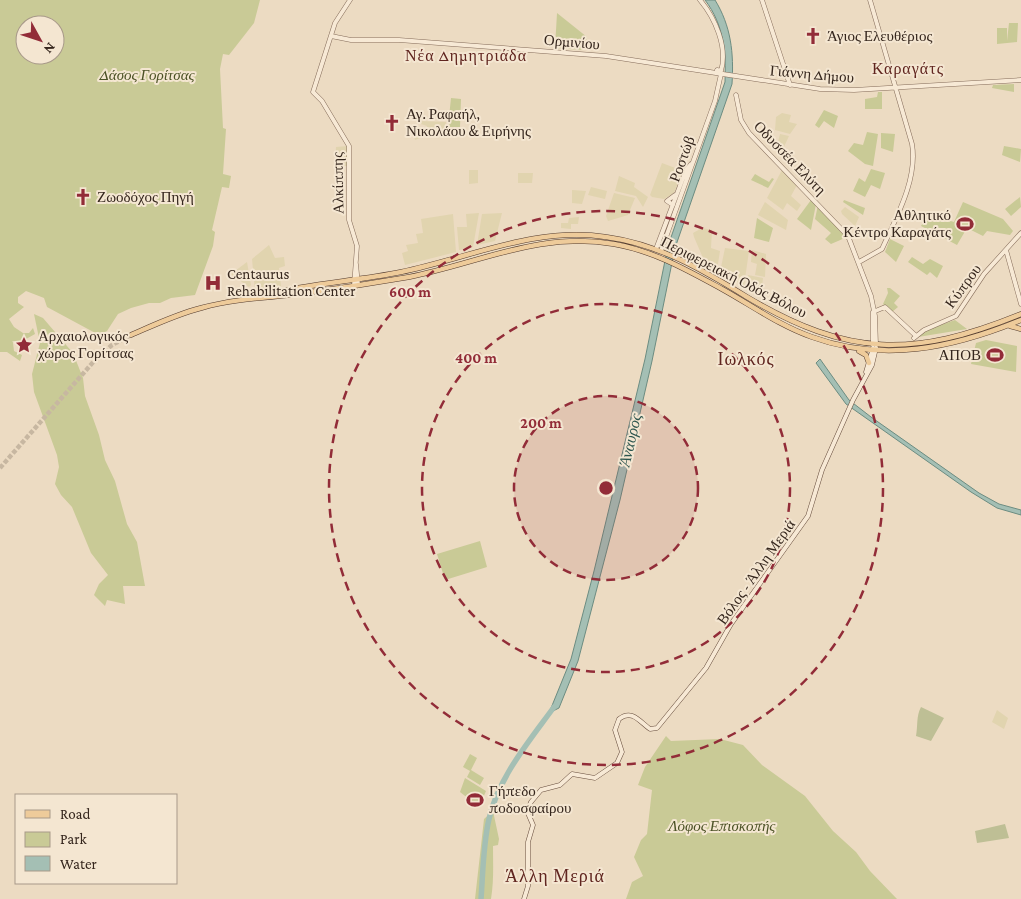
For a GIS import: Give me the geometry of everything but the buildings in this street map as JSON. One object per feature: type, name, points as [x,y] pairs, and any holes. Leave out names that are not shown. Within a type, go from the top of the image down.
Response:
[{"type":"main road","name":"Περιφερειακή Οδός Βόλου","points":[[131,335],[219,303],[424,267],[517,242],[551,236],[604,236],[660,251],[677,258],[796,324],[834,338],[875,345],[940,341],[981,330],[1021,314]]},
{"type":"main road","name":"Περιφερειακή Οδός Βόλου","points":[[257,296],[356,286],[417,275],[522,246],[555,241],[612,244],[661,258],[676,264],[805,334],[856,349],[874,351],[935,348],[973,338],[1021,320]]},
{"type":"main road","points":[[1006,326],[1021,329]]},
{"type":"main road","points":[[856,349],[866,355],[869,363]]},
{"type":"street","points":[[331,36],[337,19],[350,0]]},
{"type":"street","points":[[684,68],[694,66],[720,71],[721,48],[714,21],[700,0]]},
{"type":"street","points":[[762,0],[790,85]]},
{"type":"street","points":[[859,262],[882,250],[911,176],[912,144],[870,0]]},
{"type":"street","name":"Ορμινίου","points":[[331,36],[351,40],[399,40],[587,54],[721,74]]},
{"type":"street","name":"Αλκίππης","points":[[331,36],[313,92],[317,94],[327,108],[349,146],[349,220],[357,243],[355,262],[356,286]]},
{"type":"street","name":"Γιάννη Δήμου","points":[[721,74],[790,85],[840,90],[1021,80]]},
{"type":"street","name":"Ροστώβ","points":[[660,251],[717,95],[721,74]]},
{"type":"street","name":"Οδυσσέα Ελύτη","points":[[736,95],[740,118],[747,129],[845,233],[859,262],[870,293],[875,345]]},
{"type":"street","points":[[660,251],[673,205],[686,170],[693,163]]},
{"type":"street","name":"Κύπρου","points":[[873,312],[885,307],[915,337],[956,316],[980,280],[1021,233]]},
{"type":"street","points":[[1006,250],[1021,304]]},
{"type":"street","name":"Βόλος - Άλλη Μεριά","points":[[524,899],[528,885],[528,842],[533,826],[527,812],[528,806],[541,790],[560,785],[572,774],[594,778],[617,763],[622,752],[615,730],[619,719],[627,714],[632,715],[650,729],[657,728],[706,668],[731,624],[808,516],[820,476],[849,408],[872,365],[875,345]]},
{"type":"street","name":"Βόλος - Άλλη Μεριά","points":[[866,374],[874,351]]},
{"type":"shaded area","points":[[782,113],[791,115],[789,122],[797,124],[790,134],[775,130],[776,117]]},
{"type":"shaded area","points":[[420,121],[446,122],[445,128],[415,140],[414,135],[426,132],[427,126],[421,124]]},
{"type":"shaded area","points":[[780,134],[789,136],[783,149],[777,146]]},
{"type":"shaded area","points":[[348,146],[348,166],[335,166],[336,147]]},
{"type":"shaded area","points":[[662,163],[683,171],[674,193],[664,199],[650,195]]},
{"type":"shaded area","points":[[469,170],[478,170],[478,183],[469,184]]},
{"type":"shaded area","points":[[782,170],[797,185],[791,196],[801,205],[797,211],[787,203],[783,210],[767,198]]},
{"type":"shaded area","points":[[518,173],[533,173],[532,183],[518,183]]},
{"type":"shaded area","points":[[619,176],[635,183],[634,187],[648,197],[643,207],[636,196],[615,191]]},
{"type":"shaded area","points":[[591,187],[607,191],[605,199],[588,195]]},
{"type":"shaded area","points":[[572,190],[586,191],[582,204],[572,203]]},
{"type":"shaded area","points":[[614,193],[635,198],[628,215],[608,221],[606,216]]},
{"type":"shaded area","points":[[765,202],[788,220],[786,230],[758,215]]},
{"type":"shaded area","points":[[845,207],[859,217],[855,226],[842,214],[841,211]]},
{"type":"shaded area","points":[[479,213],[473,247],[459,250],[457,227],[467,227],[466,214]]},
{"type":"shaded area","points":[[502,213],[495,241],[477,245],[482,214]]},
{"type":"shaded area","points":[[453,214],[456,252],[405,265],[402,253],[408,251],[406,245],[418,243],[416,234],[423,233],[421,219]]},
{"type":"shaded area","points":[[579,217],[578,224],[571,224],[571,229],[561,228],[561,223],[568,223],[569,218]]},
{"type":"shaded area","points":[[702,228],[712,230],[711,248],[720,251],[717,270],[703,258],[694,237],[693,233]]},
{"type":"shaded area","points":[[269,245],[275,258],[284,257],[285,266],[279,268],[281,286],[255,291],[252,259]]},
{"type":"shaded area","points":[[725,248],[749,251],[744,286],[720,272]]},
{"type":"shaded area","points":[[752,250],[766,254],[765,277],[755,275],[757,264],[751,262]]},
{"type":"shaded area","points":[[247,262],[251,285],[249,287],[231,274]]},
{"type":"shaded area","points":[[748,275],[763,278],[761,297],[747,288]]},
{"type":"shaded area","points":[[997,710],[1008,718],[1004,729],[992,722]]},
{"type":"green space","name":"Δάσος Γορίτσας","points":[[0,0],[260,0],[254,23],[229,55],[223,54],[220,69],[223,128],[226,129],[223,174],[231,176],[229,188],[222,187],[212,230],[215,232],[213,246],[195,295],[171,298],[160,303],[149,303],[131,308],[118,314],[107,331],[99,335],[47,307],[44,298],[26,291],[18,297],[18,303],[24,307],[9,319],[14,327],[23,333],[29,333],[33,328],[35,334],[19,343],[13,343],[14,351],[22,355],[20,361],[7,352],[0,352]]},
{"type":"green space","points":[[557,13],[587,37],[584,50],[555,48]]},
{"type":"green space","points":[[1009,23],[1018,23],[1017,42],[997,44],[997,28],[1007,28],[1007,41]]},
{"type":"green space","points":[[1014,84],[1014,92],[992,88],[993,85]]},
{"type":"green space","points":[[878,92],[882,92],[882,109],[865,109],[865,99],[877,97]]},
{"type":"green space","points":[[451,98],[461,99],[460,127],[448,127]]},
{"type":"green space","points":[[824,110],[838,116],[834,128],[824,121],[819,128],[815,125]]},
{"type":"green space","points":[[867,132],[878,134],[873,166],[865,164],[848,151],[854,143],[863,145]]},
{"type":"green space","points":[[881,133],[895,134],[893,152],[881,148]]},
{"type":"green space","points":[[1004,146],[1021,149],[1020,162],[1002,155]]},
{"type":"green space","points":[[871,169],[885,173],[880,189],[871,185],[865,197],[853,191],[859,178],[865,182]]},
{"type":"green space","points":[[755,174],[769,182],[772,178],[774,179],[768,188],[751,180]]},
{"type":"green space","points":[[1020,197],[1021,207],[1011,216],[1005,209]]},
{"type":"green space","points":[[811,200],[816,204],[811,230],[797,219]]},
{"type":"green space","points":[[844,200],[865,208],[863,215],[843,202]]},
{"type":"green space","name":"Αθλητικό Κέντρο Καραγάτς","points":[[963,202],[1003,219],[1013,231],[1010,235],[987,231],[983,236],[967,228],[957,245],[921,226],[928,214],[954,222]]},
{"type":"green space","points":[[818,205],[847,237],[831,244],[825,239],[831,233],[815,219]]},
{"type":"green space","points":[[757,218],[773,228],[769,242],[754,238]]},
{"type":"green space","points":[[890,239],[904,246],[896,262],[885,252]]},
{"type":"green space","points":[[912,257],[923,264],[930,259],[943,266],[937,278],[930,272],[927,275],[908,262]]},
{"type":"green space","points":[[887,288],[890,288],[900,296],[894,303],[898,307],[892,312],[883,304],[888,293]]},
{"type":"green space","points":[[34,314],[43,318],[73,353],[83,378],[85,396],[99,435],[105,460],[115,481],[127,524],[137,542],[145,586],[123,586],[125,604],[107,600],[105,606],[94,595],[99,584],[108,575],[91,553],[72,507],[61,495],[55,484],[59,467],[57,455],[34,392],[32,374],[40,343]]},
{"type":"green space","points":[[955,320],[967,329],[918,337],[923,331]]},
{"type":"green space","name":"ΑΠΟΒ","points":[[986,340],[1017,346],[1016,372],[971,364],[976,343]]},
{"type":"green space","points":[[480,541],[487,567],[445,580],[437,554]]},
{"type":"green space","points":[[921,707],[944,718],[931,741],[916,736]]},
{"type":"green space","name":"Λόφος Επισκοπής","points":[[666,736],[671,741],[720,739],[743,745],[762,765],[805,796],[833,831],[856,852],[870,871],[897,899],[626,899],[632,882],[643,876],[634,857],[641,840],[647,834],[652,790],[638,785],[645,767]]},
{"type":"green space","points":[[470,754],[477,758],[471,770],[484,778],[480,785],[467,777],[470,771],[463,767]]},
{"type":"green space","name":"Γήπεδο ποδοσφαίρου","points":[[465,778],[486,791],[479,807],[460,792]]},
{"type":"green space","points":[[493,811],[499,839],[498,845],[493,846],[491,899],[475,899],[484,819]]},
{"type":"green space","points":[[1005,824],[1009,838],[977,843],[975,831]]},
{"type":"water","points":[[705,0],[715,0],[725,20],[732,51],[732,84],[675,248],[652,361],[620,500],[578,661],[559,708],[549,713],[571,659],[594,571],[645,359],[668,246],[725,82],[724,49],[720,29]]},
{"type":"water","points":[[820,359],[849,400],[979,493],[999,504],[1021,510],[1021,515],[997,508],[971,492],[846,404],[816,363]]},
{"type":"waterway","name":"Άναυρος","points":[[481,899],[483,859],[493,804],[507,774],[554,707]]},
{"type":"tunnel","points":[[0,468],[95,360],[112,345],[131,335]]},
{"type":"place","name":"Άγιος Ελευθέριος","points":[[813,36]]},
{"type":"place","name":"Αγ. Ραφαήλ, Νικολάου & Ειρήνης","points":[[392,123]]},
{"type":"place","name":"Ζωοδόχος Πηγή","points":[[83,197]]},
{"type":"place","name":"Αθλητικό Κέντρο Καραγάτς","points":[[965,224]]},
{"type":"place","name":"Centaurus Rehabilitation Center","points":[[213,283]]},
{"type":"place","name":"Αρχαιολογικός χώρος Γορίτσας","points":[[24,345]]},
{"type":"place","name":"ΑΠΟΒ","points":[[995,355]]},
{"type":"place","name":"Γήπεδο ποδοσφαίρου","points":[[475,800]]},
{"type":"district","name":"Νέα Δημητριάδα","points":[[466,55]]},
{"type":"district","name":"Καραγάτς","points":[[908,68]]},
{"type":"district","name":"Ιωλκός","points":[[746,359]]},
{"type":"district","name":"Άλλη Μεριά","points":[[555,876]]}]
